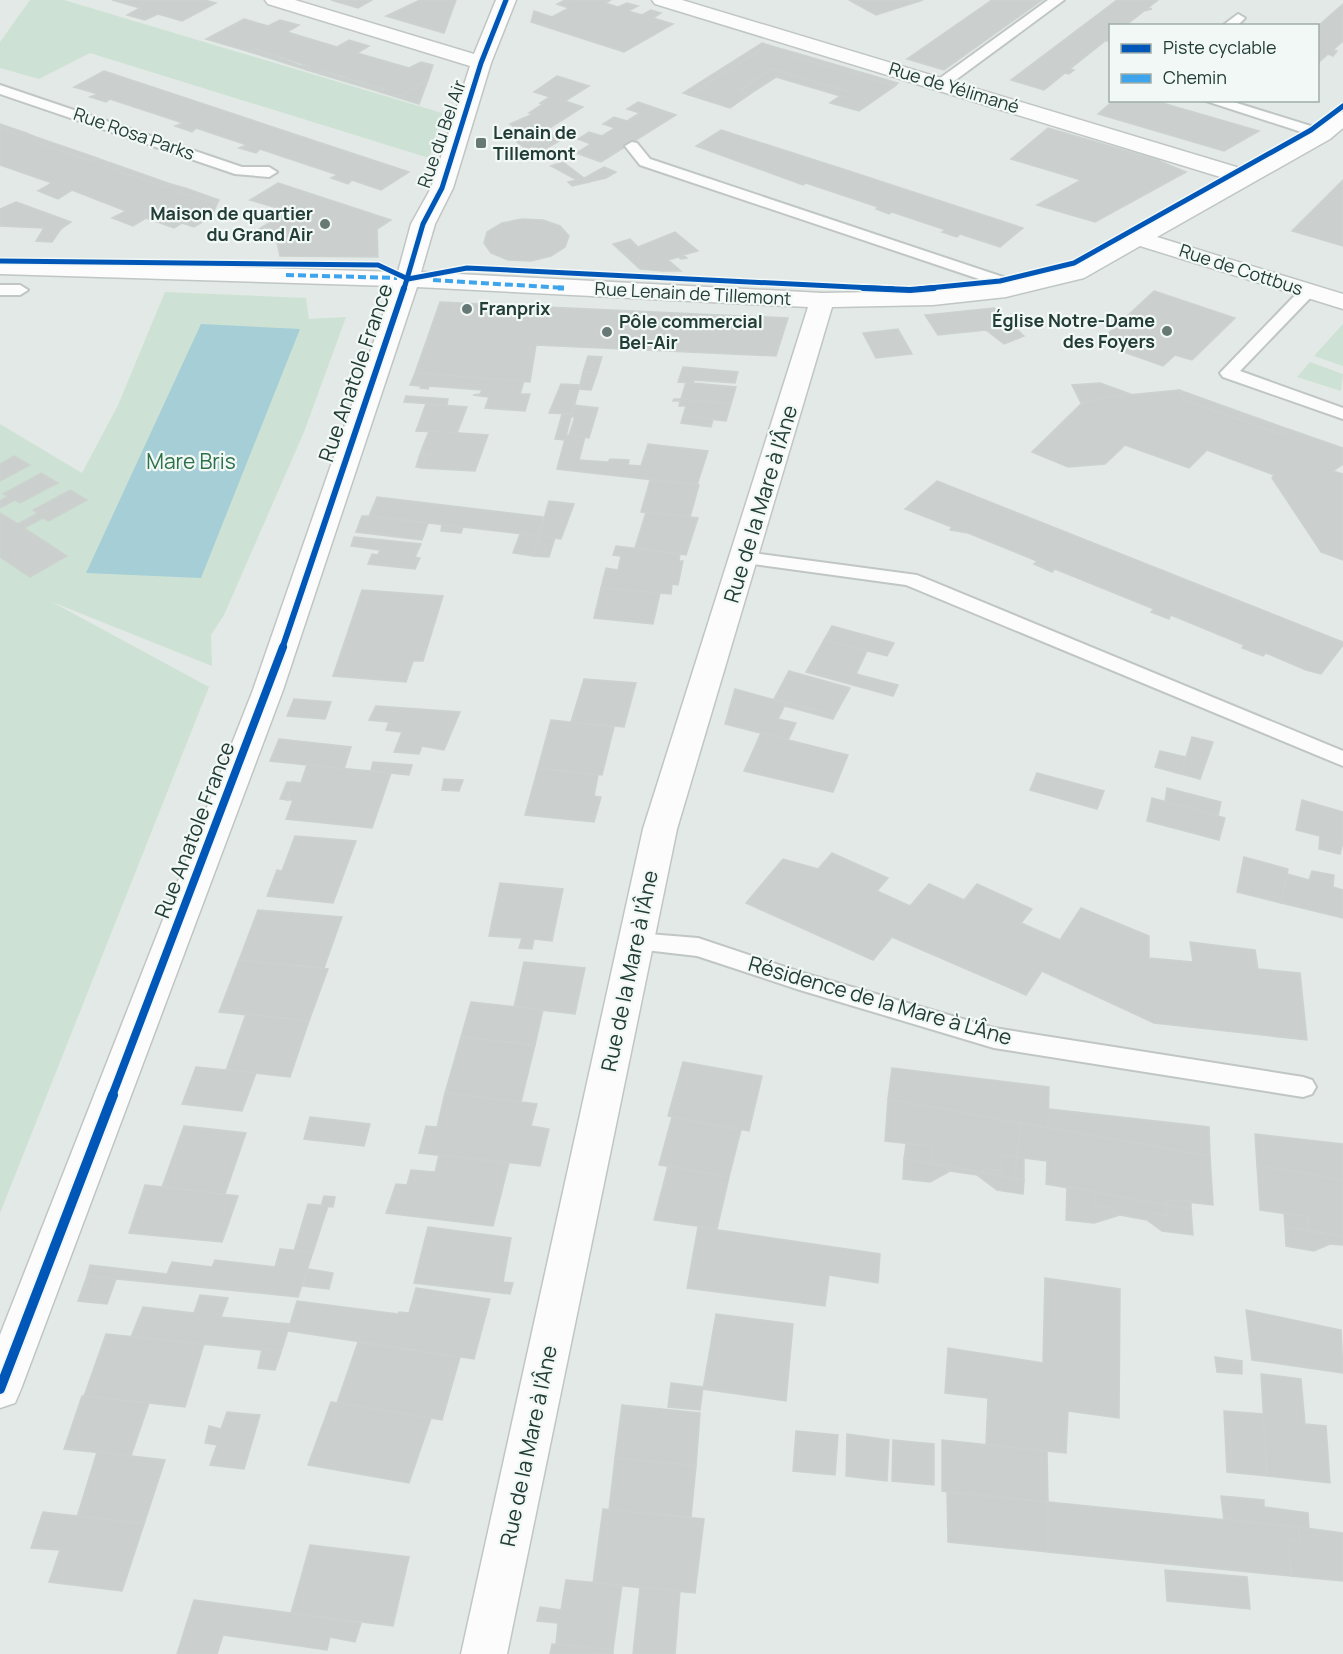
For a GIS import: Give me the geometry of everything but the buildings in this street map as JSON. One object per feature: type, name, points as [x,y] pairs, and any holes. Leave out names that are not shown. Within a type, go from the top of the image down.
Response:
[{"type":"street","points":[[275,0],[482,63]]},
{"type":"street","name":"Rue du Bel Air","points":[[408,279],[423,224],[442,188],[482,63],[506,0]]},
{"type":"street","name":"Rue de Yélimané","points":[[662,0],[1245,177]]},
{"type":"street","name":"Rue Lenain de Tillemont","points":[[0,267],[408,279],[822,300],[933,298],[1006,290],[1077,273],[1322,134],[1343,118]]},
{"type":"street","name":"Rue de Cottbus","points":[[1138,238],[1343,302]]},
{"type":"street","name":"Rue Anatole France","points":[[0,1389],[268,690],[408,279]]},
{"type":"street","name":"Rue de la Mare à l'Âne","points":[[484,1654],[660,829],[745,558],[822,300]]},
{"type":"lane","points":[[941,84],[1057,0]]},
{"type":"lane","name":"Rue Rosa Parks","points":[[0,89],[240,171],[269,172]]},
{"type":"lane","points":[[1217,102],[1322,134]]},
{"type":"lane","points":[[632,146],[645,162],[1000,281],[1006,290]]},
{"type":"lane","points":[[0,290],[20,290]]},
{"type":"lane","points":[[1308,291],[1229,374],[1343,414]]},
{"type":"lane","points":[[745,558],[910,579],[1343,759]]},
{"type":"lane","name":"Résidence de la Mare à L'Âne","points":[[636,942],[698,947],[800,981],[994,1038],[1303,1088]]},
{"type":"green space","points":[[30,0],[64,0],[442,113],[429,158],[90,53],[39,79],[0,68],[0,42]]},
{"type":"green space","name":"Mare Bris","points":[[165,292],[306,298],[309,319],[346,317],[304,432],[224,615],[211,635],[212,666],[52,602],[209,687],[0,1213],[0,424],[82,473],[118,405]]},
{"type":"green space","points":[[1343,324],[1343,366],[1314,356]]},
{"type":"green space","points":[[1310,362],[1343,374],[1341,391],[1297,377]]},
{"type":"water","points":[[201,324],[300,329],[201,578],[86,573]]},
{"type":"marked path","points":[[286,275],[397,278]]},
{"type":"marked path","points":[[433,280],[564,288]]},
{"type":"cycle path","points":[[0,1389],[268,690],[413,262],[423,224],[442,188],[481,63],[506,0]]},
{"type":"cycle path","points":[[0,261],[378,265],[408,279],[467,268],[910,290],[1000,281],[1074,263],[1311,130],[1343,106]]},
{"type":"place","name":"Lenain de Tillemont","points":[[481,143]]},
{"type":"place","name":"Maison de quartier du Grand Air","points":[[325,224]]},
{"type":"place","name":"Franprix","points":[[467,309]]},
{"type":"place","name":"Église Notre-Dame des Foyers","points":[[1167,331]]},
{"type":"place","name":"Pôle commercial Bel-Air","points":[[607,332]]}]
